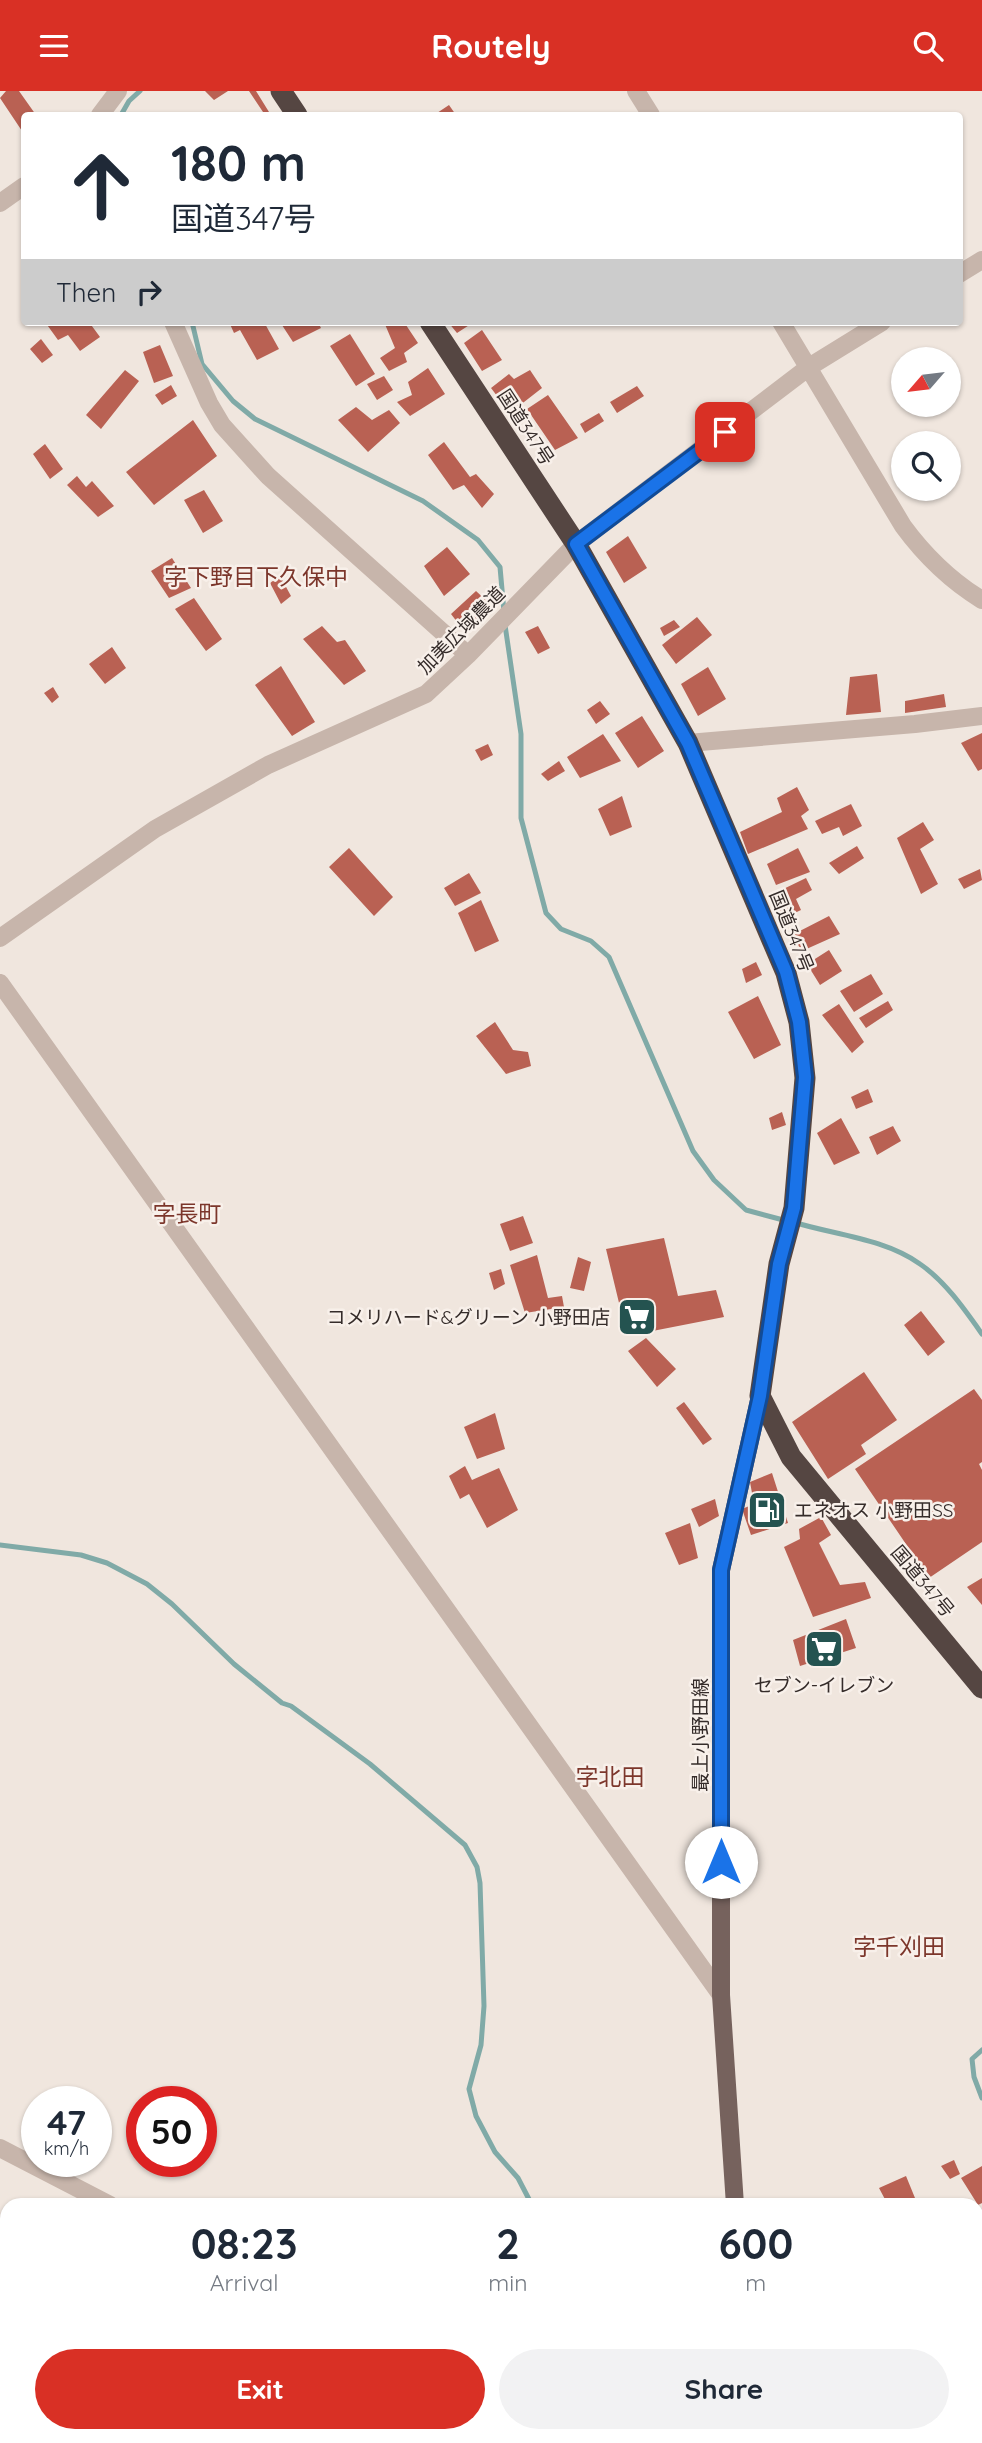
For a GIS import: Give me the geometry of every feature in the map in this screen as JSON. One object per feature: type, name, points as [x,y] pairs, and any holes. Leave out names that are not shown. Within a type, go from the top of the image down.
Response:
[{"type":"highway","points":[[281,91],[295,112]]},
{"type":"highway","name":"国道347号","points":[[433,326],[576,544],[688,743],[786,972],[799,1022],[805,1077],[794,1208],[779,1264],[760,1396],[791,1457],[982,1688]]},
{"type":"main road","name":"最上小野田線","points":[[735,2198],[721,1995],[721,1570],[760,1396]]},
{"type":"street","points":[[102,112],[118,91]]},
{"type":"street","points":[[636,91],[649,112]]},
{"type":"street","points":[[0,203],[21,188]]},
{"type":"street","points":[[963,272],[982,260]]},
{"type":"street","points":[[175,326],[209,403],[222,425],[268,476],[468,655]]},
{"type":"street","points":[[783,326],[912,537],[942,570],[982,600]]},
{"type":"street","name":"加美広域農道","points":[[0,938],[155,829],[268,765],[426,694],[468,655],[576,544],[809,367],[876,326]]},
{"type":"street","points":[[688,743],[982,716]]},
{"type":"street","points":[[0,983],[721,1995]]},
{"type":"street","points":[[0,2148],[96,2198]]},
{"type":"building","points":[[6,91],[19,91],[34,112],[21,112],[21,130],[0,98]]},
{"type":"building","points":[[205,91],[228,91],[214,100]]},
{"type":"building","points":[[249,91],[256,91],[269,112],[263,112]]},
{"type":"building","points":[[449,105],[454,112],[438,112]]},
{"type":"building","points":[[48,326],[92,326],[100,337],[80,351],[68,335],[58,340]]},
{"type":"building","points":[[231,326],[266,326],[279,349],[257,360],[240,330],[234,333]]},
{"type":"building","points":[[283,326],[320,326],[321,328],[293,342]]},
{"type":"building","points":[[386,326],[407,326],[418,343],[404,353],[407,362],[389,371],[380,358],[395,348]]},
{"type":"building","points":[[451,326],[468,326],[457,333]]},
{"type":"building","points":[[482,330],[502,360],[482,371],[464,343]]},
{"type":"building","points":[[350,334],[375,374],[356,386],[330,346]]},
{"type":"building","points":[[41,339],[53,355],[42,363],[30,349]]},
{"type":"building","points":[[160,345],[173,376],[154,383],[143,352]]},
{"type":"building","points":[[428,368],[445,394],[410,416],[397,402],[412,395],[408,382]]},
{"type":"building","points":[[125,370],[139,381],[101,429],[86,415]]},
{"type":"building","points":[[530,370],[542,388],[510,413],[491,388],[509,374],[514,379]]},
{"type":"building","points":[[384,376],[393,390],[377,400],[367,384]]},
{"type":"building","points":[[171,385],[177,396],[162,405],[155,395]]},
{"type":"building","points":[[637,386],[644,396],[617,413],[610,402]]},
{"type":"building","points":[[548,395],[578,438],[555,450],[527,409]]},
{"type":"building","points":[[356,407],[372,420],[389,410],[400,423],[368,452],[338,420]]},
{"type":"building","points":[[599,413],[604,421],[585,433],[580,424]]},
{"type":"building","points":[[193,420],[217,456],[154,505],[126,472]]},
{"type":"building","points":[[444,442],[470,477],[476,474],[494,494],[482,508],[464,485],[453,490],[428,455]]},
{"type":"building","points":[[45,444],[63,469],[50,479],[33,454]]},
{"type":"building","points":[[77,476],[86,487],[92,481],[114,506],[98,517],[67,485]]},
{"type":"building","points":[[204,490],[223,521],[203,533],[184,500]]},
{"type":"building","points":[[628,536],[647,568],[624,583],[606,552]]},
{"type":"building","points":[[447,547],[470,574],[444,596],[424,566]]},
{"type":"building","points":[[172,558],[191,588],[169,598],[151,571]]},
{"type":"building","points":[[280,576],[291,596],[281,604],[270,583]]},
{"type":"building","points":[[476,591],[491,605],[464,631],[451,614]]},
{"type":"building","points":[[194,598],[222,639],[206,651],[175,609]]},
{"type":"building","points":[[697,617],[712,635],[676,664],[662,645]]},
{"type":"building","points":[[674,620],[680,627],[664,636],[660,628]]},
{"type":"building","points":[[322,626],[337,642],[345,640],[366,671],[344,685],[303,639]]},
{"type":"building","points":[[538,626],[550,648],[538,654],[525,632]]},
{"type":"building","points":[[112,647],[126,668],[105,684],[89,664]]},
{"type":"building","points":[[281,666],[315,722],[292,736],[255,685]]},
{"type":"building","points":[[708,667],[726,699],[698,716],[681,684]]},
{"type":"building","points":[[877,674],[881,712],[846,715],[850,677]]},
{"type":"building","points":[[53,687],[59,697],[52,703],[44,693]]},
{"type":"building","points":[[944,694],[946,707],[905,713],[905,701]]},
{"type":"building","points":[[600,701],[610,714],[596,724],[587,710]]},
{"type":"building","points":[[642,716],[664,751],[638,768],[615,733]]},
{"type":"building","points":[[982,733],[982,769],[978,771],[961,743]]},
{"type":"building","points":[[603,734],[621,761],[580,778],[567,757]]},
{"type":"building","points":[[488,744],[493,755],[481,761],[475,750]]},
{"type":"building","points":[[559,761],[565,771],[548,781],[541,774]]},
{"type":"building","points":[[797,787],[809,810],[801,816],[808,829],[748,854],[740,832],[782,812],[777,798]]},
{"type":"building","points":[[622,796],[632,827],[610,836],[598,809]]},
{"type":"building","points":[[851,804],[862,826],[843,836],[839,827],[822,834],[815,821]]},
{"type":"building","points":[[923,822],[934,840],[920,849],[938,884],[921,894],[897,838]]},
{"type":"building","points":[[857,846],[864,858],[839,874],[829,863]]},
{"type":"building","points":[[349,848],[393,897],[374,916],[329,867]]},
{"type":"building","points":[[798,848],[810,872],[776,885],[767,864]]},
{"type":"building","points":[[980,869],[982,880],[964,889],[958,879]]},
{"type":"building","points":[[469,873],[481,893],[455,906],[444,888]]},
{"type":"building","points":[[806,878],[812,890],[796,899],[801,910],[782,919],[771,895]]},
{"type":"building","points":[[481,900],[499,941],[475,952],[458,913]]},
{"type":"building","points":[[829,916],[840,934],[802,951],[792,935]]},
{"type":"building","points":[[829,950],[842,971],[820,985],[807,964]]},
{"type":"building","points":[[756,962],[762,975],[746,983],[742,969]]},
{"type":"building","points":[[871,974],[883,994],[854,1012],[840,991]]},
{"type":"building","points":[[758,996],[781,1045],[754,1059],[728,1012]]},
{"type":"building","points":[[888,1001],[893,1010],[866,1028],[859,1018]]},
{"type":"building","points":[[839,1004],[864,1042],[852,1053],[822,1015]]},
{"type":"building","points":[[495,1022],[513,1050],[528,1052],[531,1066],[506,1074],[476,1036]]},
{"type":"building","points":[[868,1089],[873,1102],[856,1109],[851,1097]]},
{"type":"building","points":[[782,1112],[786,1125],[772,1130],[769,1118]]},
{"type":"building","points":[[841,1118],[860,1153],[834,1165],[817,1133]]},
{"type":"building","points":[[893,1126],[901,1141],[877,1155],[869,1137]]},
{"type":"building","points":[[523,1216],[533,1243],[510,1251],[500,1224]]},
{"type":"building","points":[[664,1238],[678,1296],[716,1290],[724,1317],[627,1336],[606,1249]]},
{"type":"building","points":[[537,1255],[548,1298],[562,1296],[564,1307],[525,1313],[510,1265]]},
{"type":"building","points":[[578,1257],[591,1262],[584,1291],[570,1288]]},
{"type":"building","points":[[501,1269],[505,1284],[494,1290],[489,1273]]},
{"type":"building","points":[[921,1311],[945,1342],[928,1356],[904,1325]]},
{"type":"building","points":[[646,1338],[676,1369],[657,1387],[628,1351]]},
{"type":"building","points":[[864,1372],[897,1420],[861,1445],[866,1454],[828,1479],[792,1422]]},
{"type":"building","points":[[974,1389],[982,1400],[982,1462],[979,1464],[982,1470],[982,1542],[929,1578],[855,1469]]},
{"type":"building","points":[[684,1402],[712,1439],[703,1445],[676,1408]]},
{"type":"building","points":[[495,1413],[505,1449],[477,1459],[464,1427]]},
{"type":"building","points":[[465,1466],[472,1480],[499,1468],[518,1510],[487,1528],[469,1494],[460,1499],[449,1476]]},
{"type":"building","points":[[772,1473],[788,1523],[751,1535],[742,1509],[754,1504],[750,1482]]},
{"type":"building","points":[[715,1499],[719,1516],[699,1527],[691,1509]]},
{"type":"building","points":[[821,1517],[831,1535],[819,1543],[840,1585],[865,1582],[871,1598],[813,1617],[784,1547],[800,1539],[799,1529]]},
{"type":"building","points":[[690,1523],[698,1558],[679,1565],[665,1533]]},
{"type":"building","points":[[982,1578],[982,1605],[967,1587]]},
{"type":"building","points":[[846,1619],[856,1648],[800,1666],[793,1640]]},
{"type":"building","points":[[954,2160],[960,2174],[950,2179],[941,2166]]},
{"type":"building","points":[[982,2166],[982,2198],[974,2198],[961,2178]]},
{"type":"building","points":[[906,2176],[915,2198],[884,2198],[879,2188]]},
{"type":"waterway","points":[[123,112],[129,101],[140,91]]},
{"type":"waterway","points":[[193,326],[202,364],[233,401],[255,419],[423,501],[478,540],[500,567],[504,612]]},
{"type":"waterway","points":[[505,625],[521,734],[521,818],[546,913],[561,929],[591,941],[609,957],[693,1151],[714,1180],[746,1210],[787,1221]]},
{"type":"waterway","points":[[796,1223],[876,1243],[920,1264],[946,1287],[982,1334]]},
{"type":"waterway","points":[[0,1545],[81,1555],[107,1563],[147,1584],[172,1604],[234,1664],[282,1703],[291,1706],[370,1764],[465,1845],[477,1867],[480,1883],[484,2006],[481,2045],[469,2089],[476,2116],[495,2152],[518,2178],[528,2198]]},
{"type":"waterway","points":[[982,2050],[972,2059],[974,2077],[982,2098]]},
{"type":"place","name":"コメリハード&グリーン 小野田店","points":[[637,1317]]},
{"type":"place","name":"エネオス 小野田SS","points":[[767,1510]]},
{"type":"place","name":"セブン-イレブン","points":[[824,1649]]},
{"type":"district","name":"字下野目下久保中","points":[[256,577]]},
{"type":"district","name":"字長町","points":[[187,1214]]},
{"type":"district","name":"字北田","points":[[610,1777]]},
{"type":"district","name":"字千刈田","points":[[899,1947]]},
{"type":"route","points":[[721,1862],[721,1570],[760,1396],[779,1264],[794,1208],[805,1077],[799,1022],[786,972],[688,743],[576,544],[725,432]]}]
